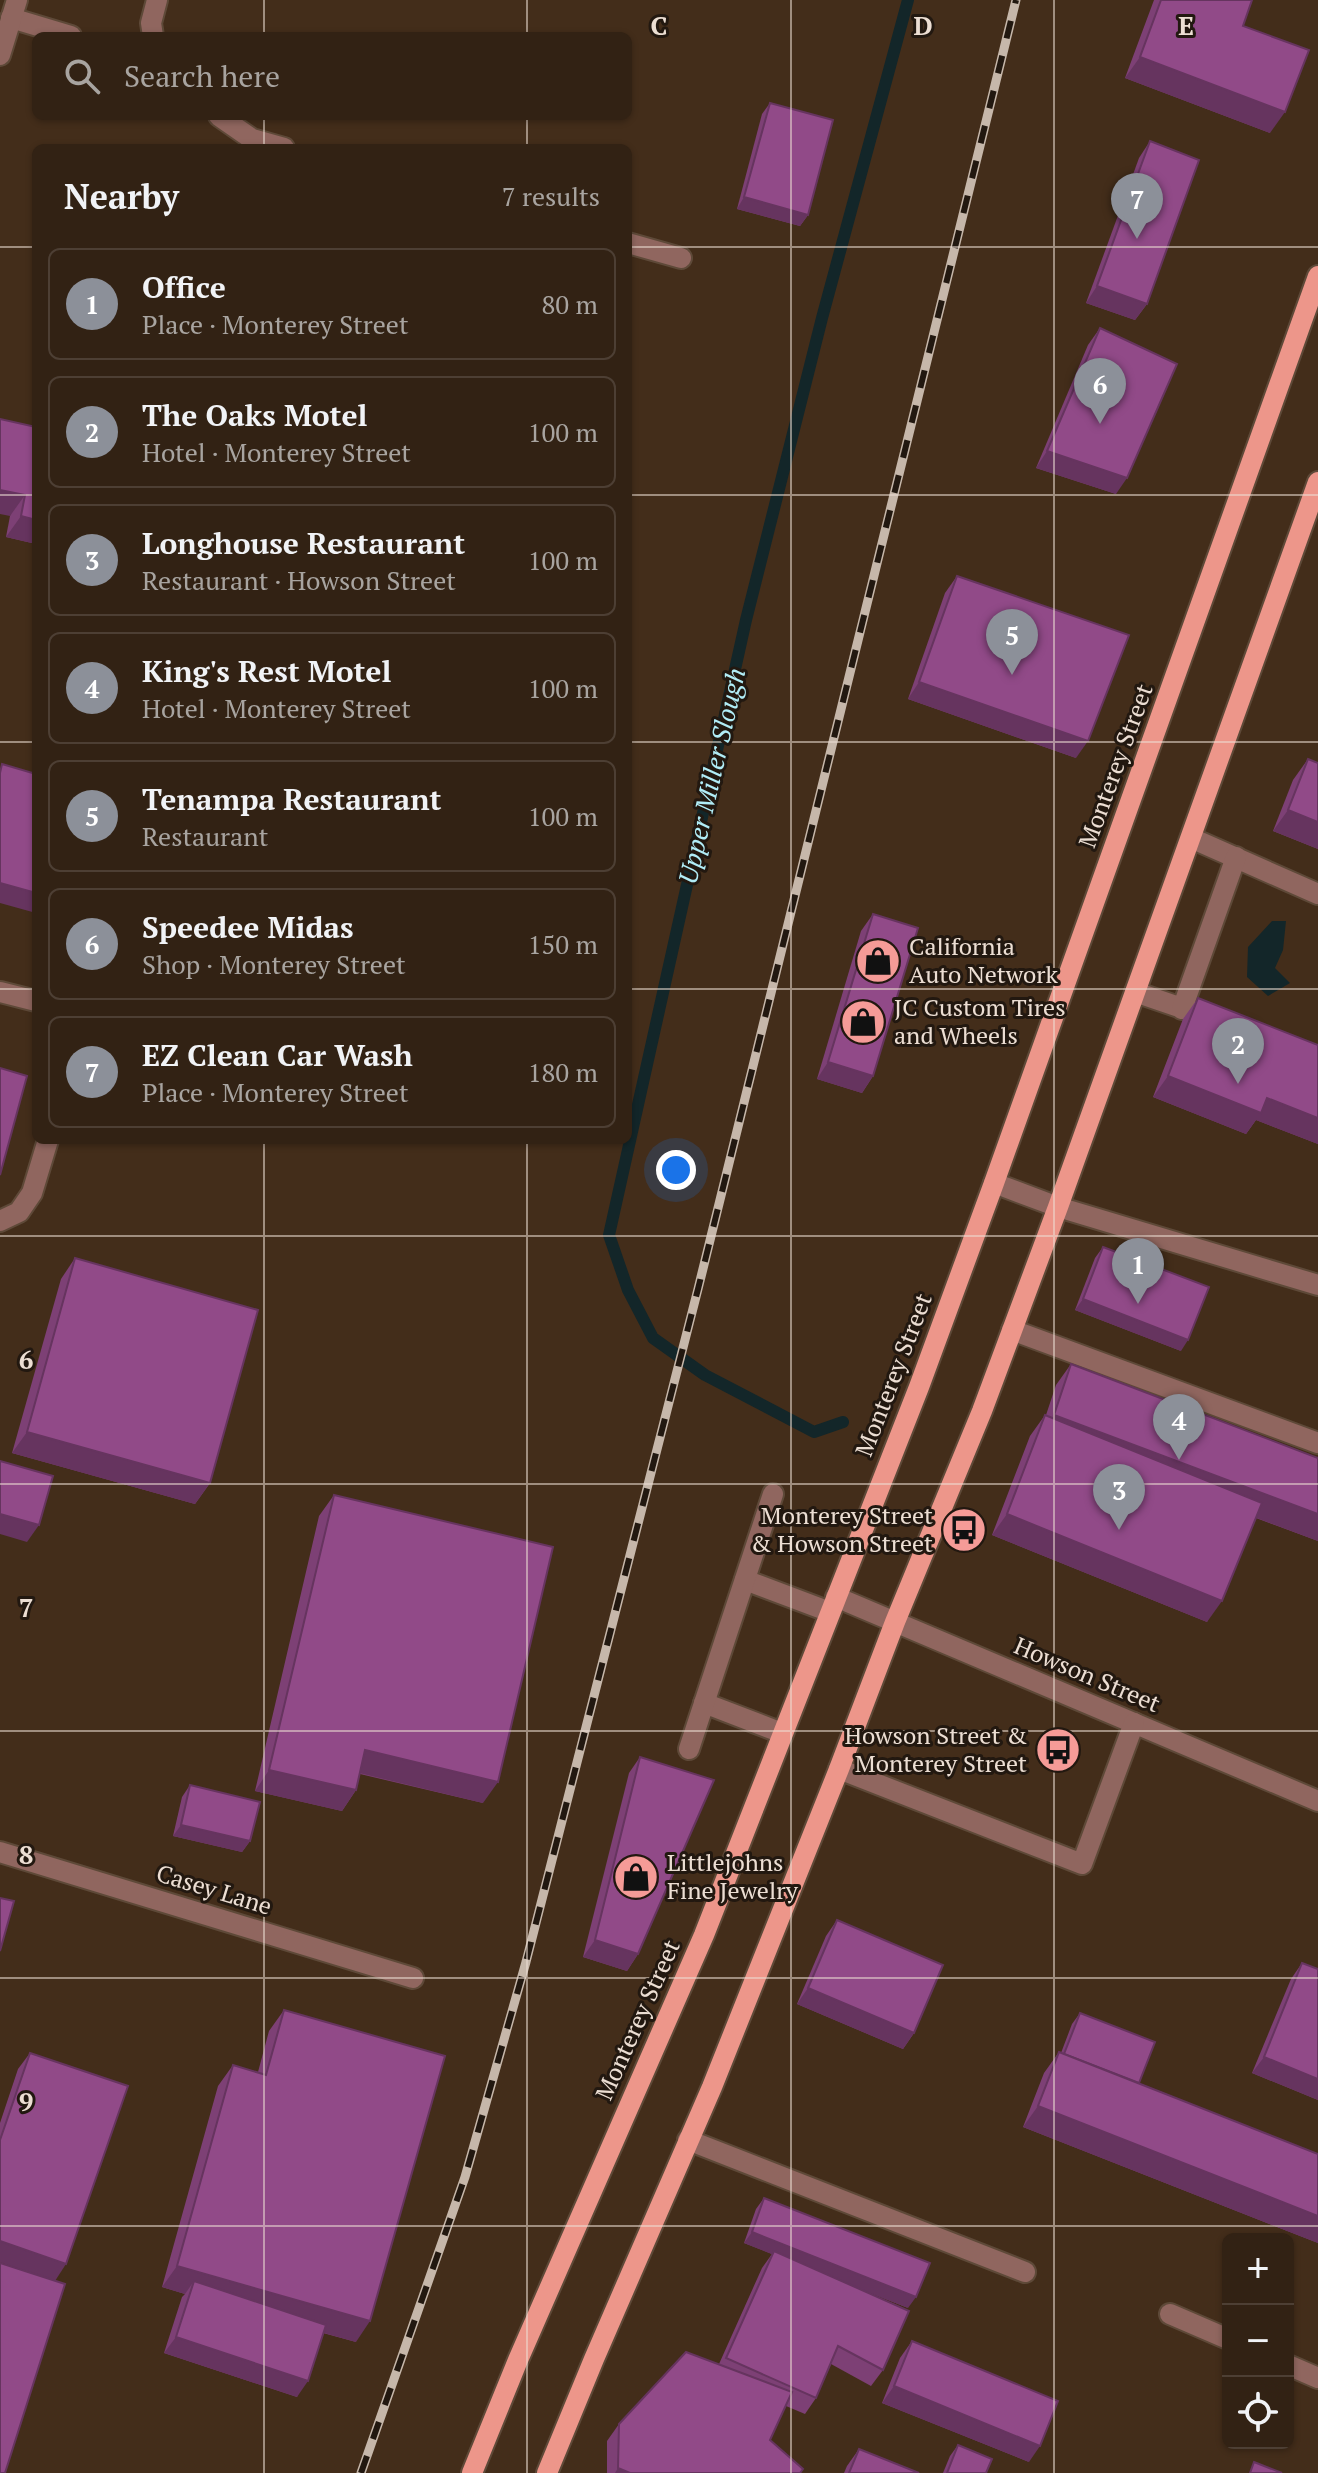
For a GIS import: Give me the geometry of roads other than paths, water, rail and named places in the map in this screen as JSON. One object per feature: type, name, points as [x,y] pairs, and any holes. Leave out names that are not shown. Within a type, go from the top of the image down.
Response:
[{"type":"main road","name":"Monterey Street","points":[[472,2473],[518,2360],[675,2005],[919,1387],[1318,276]]},
{"type":"main road","points":[[547,2473],[712,2087],[976,1425],[1058,1207],[1318,482]]},
{"type":"street","points":[[152,32],[151,23],[157,0]]},
{"type":"street","points":[[0,55],[14,9],[63,32]]},
{"type":"street","points":[[225,120],[252,139],[270,144]]},
{"type":"street","points":[[632,244],[681,258]]},
{"type":"street","points":[[1191,838],[1318,894]]},
{"type":"street","points":[[1182,1009],[1236,857]]},
{"type":"street","points":[[0,992],[32,1000]]},
{"type":"street","points":[[1135,992],[1228,1024]]},
{"type":"street","points":[[0,1221],[19,1212],[32,1193],[47,1144]]},
{"type":"street","points":[[994,1183],[1058,1207],[1318,1285]]},
{"type":"street","points":[[1012,1330],[1318,1443]]},
{"type":"street","points":[[689,1749],[773,1494]]},
{"type":"street","name":"Howson Street","points":[[745,1580],[895,1622],[1318,1801]]},
{"type":"street","points":[[704,1703],[782,1733]]},
{"type":"street","points":[[839,1769],[1082,1864],[1134,1723]]},
{"type":"street","name":"Casey Lane","points":[[0,1852],[413,1978]]},
{"type":"street","points":[[688,2140],[1025,2272]]},
{"type":"street","points":[[1170,2314],[1222,2336]]},
{"type":"street","points":[[1294,2368],[1318,2378]]},
{"type":"water","points":[[1272,921],[1286,921],[1283,950],[1275,968],[1290,983],[1268,996],[1247,977],[1248,947]]},
{"type":"waterway","name":"Upper Miller Slough","points":[[632,1132],[746,620],[822,318],[908,0]]},
{"type":"waterway","name":"Upper Miller Slough","points":[[629,1144],[609,1235],[628,1290],[653,1338],[705,1375],[814,1432],[843,1422]]},
{"type":"railway","points":[[361,2473],[465,2177],[526,1962],[698,1289],[1016,0]]},
{"type":"place","name":"EZ Clean Car Wash","points":[[1137,239]]},
{"type":"place","name":"Speedee Midas","points":[[1100,424]]},
{"type":"place","name":"Tenampa Restaurant","points":[[1012,675]]},
{"type":"place","name":"California Auto Network","points":[[878,961]]},
{"type":"place","name":"JC Custom Tires and Wheels","points":[[863,1022]]},
{"type":"place","name":"The Oaks Motel","points":[[1238,1084]]},
{"type":"place","name":"Office","points":[[1138,1304]]},
{"type":"place","name":"King's Rest Motel","points":[[1179,1460]]},
{"type":"place","name":"Monterey Street & Howson Street","points":[[964,1530]]},
{"type":"place","name":"Longhouse Restaurant","points":[[1119,1530]]},
{"type":"place","name":"Howson Street & Monterey Street","points":[[1058,1750]]},
{"type":"place","name":"Littlejohns Fine Jewelry","points":[[636,1877]]}]
